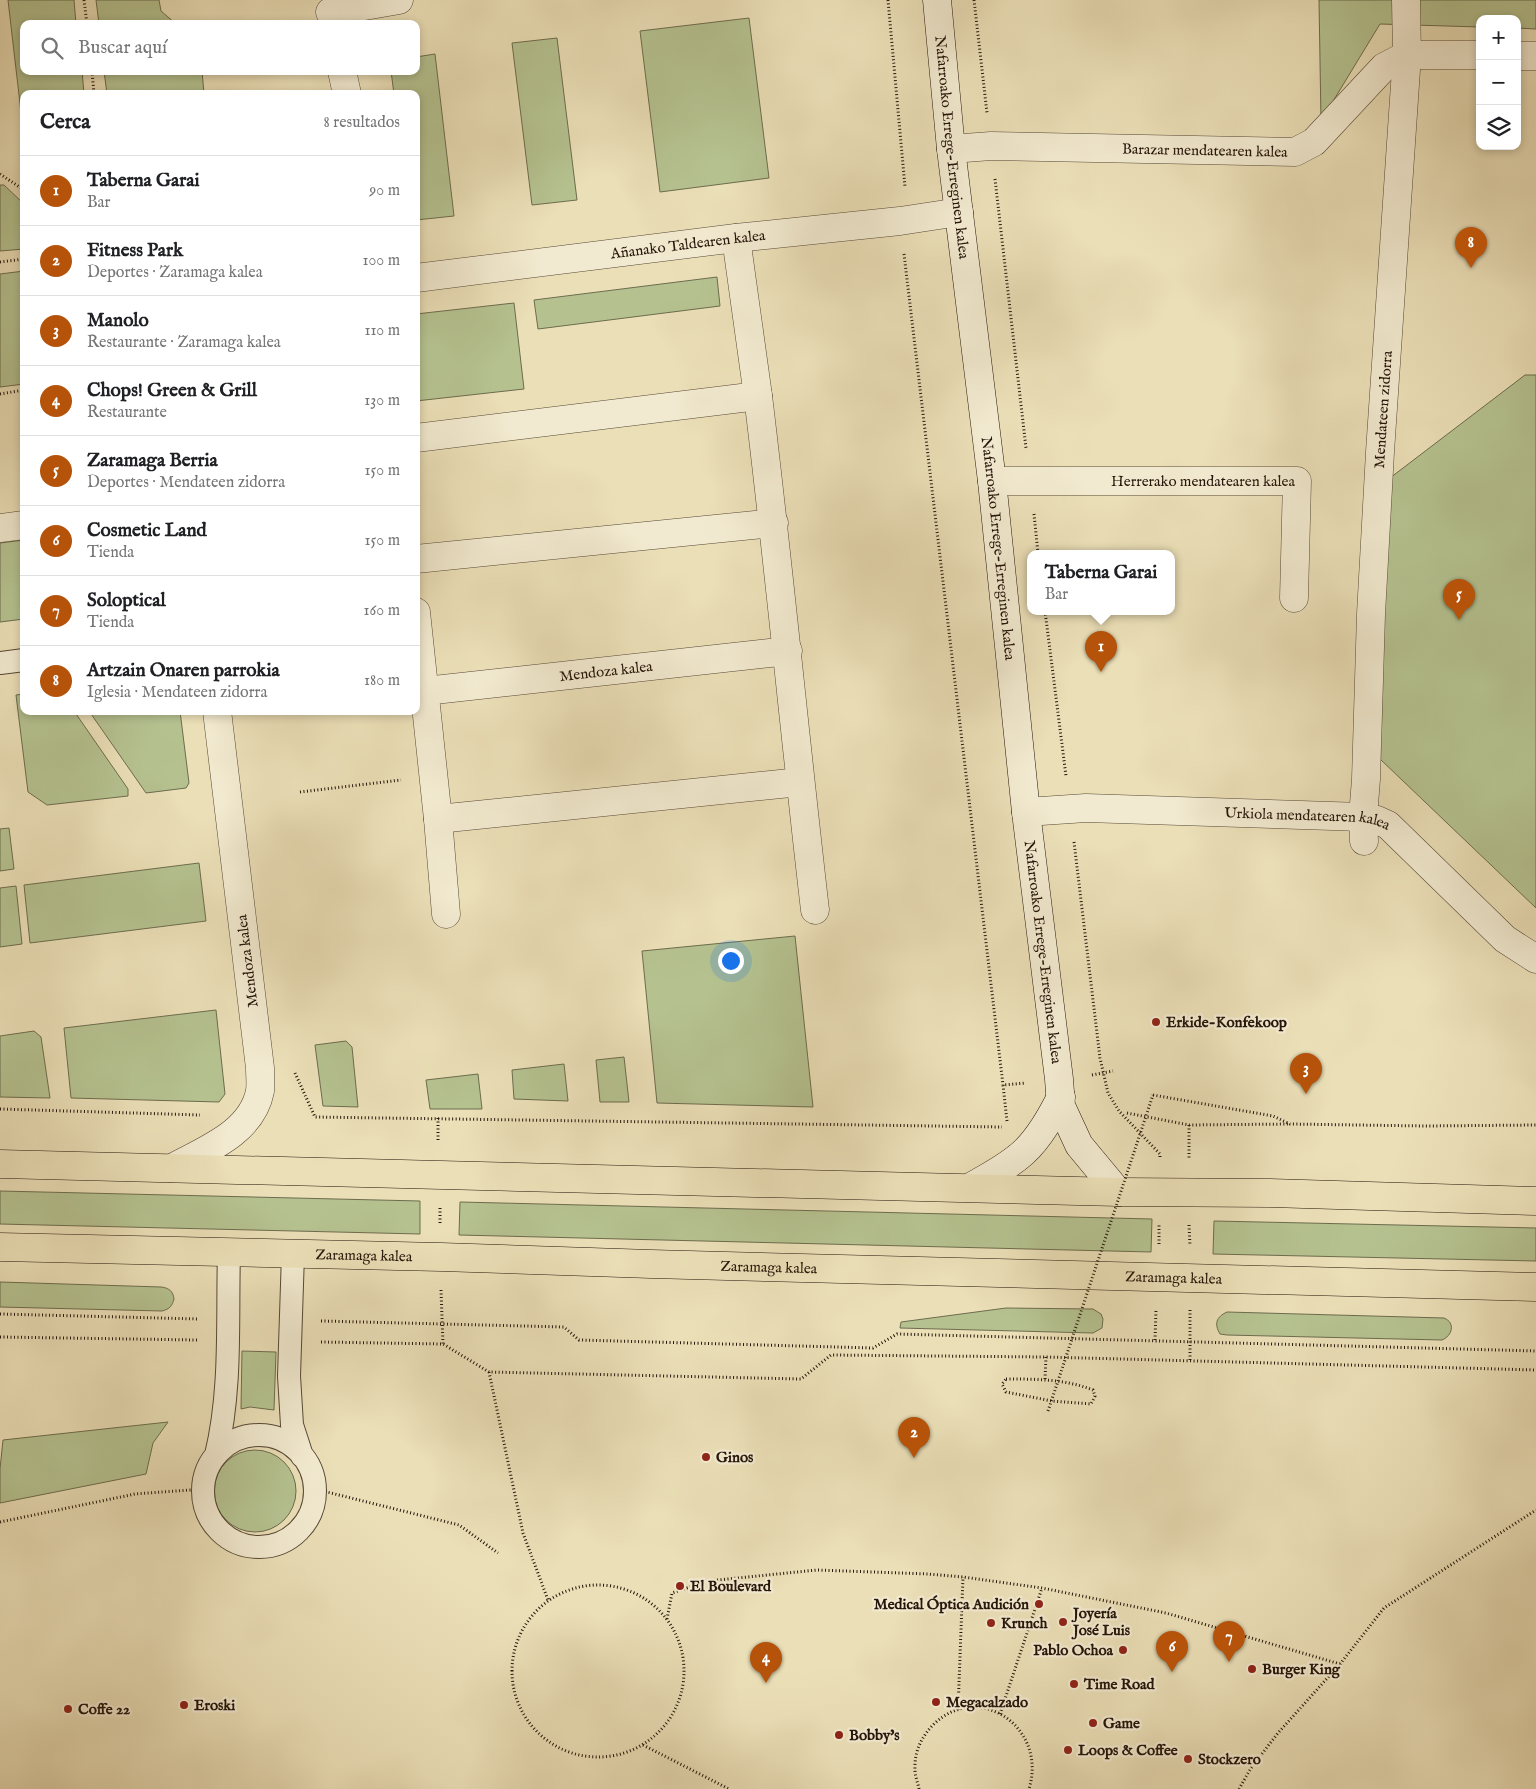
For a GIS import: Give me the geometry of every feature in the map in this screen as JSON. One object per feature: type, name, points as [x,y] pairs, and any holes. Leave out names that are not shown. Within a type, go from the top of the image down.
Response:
[{"type":"main road","points":[[0,1164],[1118,1192],[1270,1193],[1536,1201]]},
{"type":"main road","name":"Zaramaga kalea","points":[[0,1247],[1536,1287]]},
{"type":"street","points":[[330,12],[399,0]]},
{"type":"street","name":"Nafarroako Errege-Erreginen kalea","points":[[937,0],[951,149],[992,481],[1026,812],[1061,1106],[1079,1146],[1118,1192]]},
{"type":"street","name":"Mendateen zidorra","points":[[1363,829],[1380,452],[1407,55],[1406,0]]},
{"type":"street","name":"Barazar mendatearen kalea","points":[[951,149],[991,146],[1295,152],[1314,142],[1384,67],[1407,55],[1476,55]]},
{"type":"street","points":[[1521,56],[1536,56]]},
{"type":"street","points":[[343,75],[346,90]]},
{"type":"street","name":"Añanako Taldearen kalea","points":[[420,278],[736,238],[900,221],[959,212]]},
{"type":"street","points":[[736,238],[774,523],[815,910]]},
{"type":"street","points":[[420,438],[758,396]]},
{"type":"street","name":"Herrerako mendatearen kalea","points":[[992,481],[1298,481],[1294,598]]},
{"type":"street","points":[[420,559],[774,523]]},
{"type":"street","points":[[0,528],[20,526]]},
{"type":"street","points":[[420,647],[446,914]]},
{"type":"street","name":"Mendoza kalea","points":[[425,691],[788,651]]},
{"type":"street","name":"Mendoza kalea","points":[[172,1168],[237,1130],[250,1115],[260,1092],[260,1068],[217,715]]},
{"type":"street","points":[[438,819],[800,782]]},
{"type":"street","name":"Urkiola mendatearen kalea","points":[[1026,812],[1086,808],[1363,829],[1376,820],[1388,825],[1506,939],[1536,958]]},
{"type":"street","points":[[971,1187],[1003,1168],[1024,1152],[1045,1126],[1060,1088]]},
{"type":"lane","points":[[0,663],[20,660]]},
{"type":"lane","points":[[216,1455],[224,1413],[230,1252]]},
{"type":"lane","points":[[293,1254],[289,1376],[292,1425],[302,1456],[311,1471],[315,1489],[313,1508],[304,1524],[291,1537],[270,1551],[261,1547],[236,1543],[229,1546],[208,1515],[204,1502],[205,1476],[216,1455],[239,1439],[252,1436],[266,1436],[292,1446],[302,1456]]},
{"type":"path","points":[[84,0],[86,20]]},
{"type":"path","points":[[260,1068],[290,1063],[315,1117],[1007,1127],[897,200],[906,199],[888,0]]},
{"type":"path","points":[[974,0],[1038,550]]},
{"type":"path","points":[[92,75],[94,90]]},
{"type":"path","points":[[0,174],[20,187]]},
{"type":"path","points":[[0,262],[20,260]]},
{"type":"path","points":[[0,394],[20,391]]},
{"type":"path","points":[[300,792],[433,776]]},
{"type":"path","points":[[1003,1085],[1060,1088],[1113,1071]]},
{"type":"path","points":[[1048,1410],[1153,1095],[1273,1116],[1290,1124]]},
{"type":"path","points":[[0,1109],[206,1116]]},
{"type":"path","points":[[1127,1113],[1189,1125],[1536,1125]]},
{"type":"path","points":[[0,1314],[227,1330]]},
{"type":"path","points":[[290,1331],[564,1327],[579,1340],[873,1348],[897,1334],[1536,1351]]},
{"type":"path","points":[[0,1337],[227,1330]]},
{"type":"path","points":[[290,1331],[443,1344],[489,1372],[801,1379],[832,1355],[1046,1357],[1536,1370]]},
{"type":"path","points":[[1045,1379],[1046,1357]]},
{"type":"path","points":[[489,1372],[523,1533],[548,1600]]},
{"type":"path","points":[[1006,1379],[1045,1379],[1075,1383],[1093,1390],[1095,1396],[1091,1404],[1052,1401],[1006,1392],[1002,1384],[1006,1379]]},
{"type":"path","points":[[0,1522],[135,1494],[203,1489]]},
{"type":"path","points":[[315,1489],[459,1525],[498,1553]]},
{"type":"path","points":[[1240,1789],[1251,1768],[1278,1733],[1340,1664],[1384,1608],[1536,1510]]},
{"type":"path","points":[[667,1619],[672,1592],[708,1581],[817,1570],[963,1576],[1042,1588],[1166,1613],[1340,1664]]},
{"type":"path","points":[[958,1710],[963,1576]]},
{"type":"path","points":[[598,1584],[624,1588],[648,1600],[667,1619],[679,1640],[684,1663],[684,1687],[676,1710],[662,1729],[644,1745],[616,1756],[586,1757],[558,1748],[534,1730],[518,1706],[511,1677],[514,1647],[527,1621],[548,1600],[572,1588],[598,1584]]},
{"type":"path","points":[[1000,1714],[1042,1588]]},
{"type":"path","points":[[919,1789],[915,1771],[917,1751],[925,1733],[940,1718],[958,1710],[972,1708],[987,1709],[1000,1714],[1016,1725],[1027,1740],[1033,1757],[1033,1776],[1028,1789]]},
{"type":"path","points":[[644,1745],[729,1789]]},
{"type":"green space","points":[[8,0],[74,0],[76,20],[20,20],[20,75],[82,75],[84,90],[20,90],[20,104]]},
{"type":"green space","points":[[96,0],[159,0],[161,11],[171,20],[98,20]]},
{"type":"green space","points":[[1319,0],[1536,0],[1536,29],[1521,28],[1521,15],[1476,15],[1476,27],[1380,24],[1321,121]]},
{"type":"green space","points":[[749,18],[769,178],[660,192],[640,31]]},
{"type":"green space","points":[[557,38],[577,200],[532,205],[512,43]]},
{"type":"green space","points":[[435,54],[454,216],[420,220],[420,90],[393,90],[392,75],[420,75],[420,56]]},
{"type":"green space","points":[[105,75],[202,75],[204,90],[106,90]]},
{"type":"green space","points":[[0,185],[4,185],[20,200],[20,249],[0,251]]},
{"type":"green space","points":[[20,272],[20,384],[0,387],[0,274]]},
{"type":"green space","points":[[717,277],[720,306],[538,329],[534,300]]},
{"type":"green space","points":[[514,303],[524,389],[420,401],[420,314]]},
{"type":"green space","points":[[1525,375],[1536,375],[1536,908],[1380,759],[1386,481]]},
{"type":"green space","points":[[20,540],[20,620],[0,622],[0,543]]},
{"type":"green space","points":[[20,694],[20,715],[77,715],[128,789],[128,796],[47,805],[28,792],[16,695]]},
{"type":"green space","points":[[92,715],[180,715],[189,783],[186,788],[146,793]]},
{"type":"green space","points":[[9,828],[14,869],[0,871],[0,829]]},
{"type":"green space","points":[[199,863],[206,921],[30,943],[24,885]]},
{"type":"green space","points":[[16,886],[22,944],[0,947],[0,888]]},
{"type":"green space","points":[[795,936],[813,1107],[657,1103],[642,951]]},
{"type":"green space","points":[[216,1010],[225,1094],[219,1102],[71,1098],[64,1028]]},
{"type":"green space","points":[[34,1031],[41,1037],[50,1098],[0,1097],[0,1036]]},
{"type":"green space","points":[[346,1041],[352,1047],[358,1107],[323,1106],[315,1045]]},
{"type":"green space","points":[[624,1057],[629,1102],[600,1102],[596,1060]]},
{"type":"green space","points":[[564,1064],[568,1101],[514,1099],[512,1070]]},
{"type":"green space","points":[[478,1074],[482,1109],[430,1109],[426,1080]]},
{"type":"green space","points":[[0,1191],[420,1201],[420,1234],[0,1224]]},
{"type":"green space","points":[[460,1202],[1152,1219],[1151,1252],[459,1235]]},
{"type":"green space","points":[[1214,1221],[1536,1228],[1536,1261],[1213,1254]]},
{"type":"green space","points":[[0,1282],[161,1287],[170,1290],[174,1299],[170,1307],[162,1311],[0,1307]]},
{"type":"green space","points":[[1006,1308],[1093,1309],[1101,1314],[1103,1319],[1102,1328],[1093,1333],[900,1328],[901,1322]]},
{"type":"green space","points":[[1227,1312],[1444,1318],[1450,1323],[1451,1329],[1448,1336],[1442,1340],[1220,1334],[1217,1321],[1220,1316]]},
{"type":"green space","points":[[242,1351],[276,1352],[274,1410],[250,1407],[241,1409]]},
{"type":"green space","points":[[168,1422],[153,1443],[146,1474],[0,1503],[0,1469],[3,1440]]},
{"type":"green space","points":[[255,1450],[271,1453],[284,1462],[293,1475],[296,1491],[293,1507],[284,1520],[271,1529],[255,1532],[239,1529],[226,1520],[217,1507],[214,1491],[217,1475],[226,1462],[239,1453]]},
{"type":"place","name":"Artzain Onaren parrokia","points":[[1471,268]]},
{"type":"place","name":"Zaramaga Berria","points":[[1459,620]]},
{"type":"place","name":"Taberna Garai","points":[[1101,672]]},
{"type":"place","name":"Erkide-Konfekoop","points":[[1156,1022]]},
{"type":"place","name":"Manolo","points":[[1306,1094]]},
{"type":"place","name":"Ginos","points":[[706,1457]]},
{"type":"place","name":"Fitness Park","points":[[914,1458]]},
{"type":"place","name":"El Boulevard","points":[[680,1586]]},
{"type":"place","name":"Medical Óptica Audición","points":[[1039,1604]]},
{"type":"place","name":"Joyería José Luis","points":[[1063,1622]]},
{"type":"place","name":"Krunch","points":[[991,1623]]},
{"type":"place","name":"Pablo Ochoa","points":[[1123,1650]]},
{"type":"place","name":"Soloptical","points":[[1229,1662]]},
{"type":"place","name":"Burger King","points":[[1252,1669]]},
{"type":"place","name":"Cosmetic Land","points":[[1172,1672]]},
{"type":"place","name":"Chops! Green & Grill","points":[[766,1683]]},
{"type":"place","name":"Time Road","points":[[1074,1684]]},
{"type":"place","name":"Megacalzado","points":[[936,1702]]},
{"type":"place","name":"Eroski","points":[[184,1705]]},
{"type":"place","name":"Coffe 22","points":[[68,1709]]},
{"type":"place","name":"Game","points":[[1093,1723]]},
{"type":"place","name":"Bobby's","points":[[839,1735]]},
{"type":"place","name":"Loops & Coffee","points":[[1068,1750]]},
{"type":"place","name":"Stockzero","points":[[1188,1759]]}]
